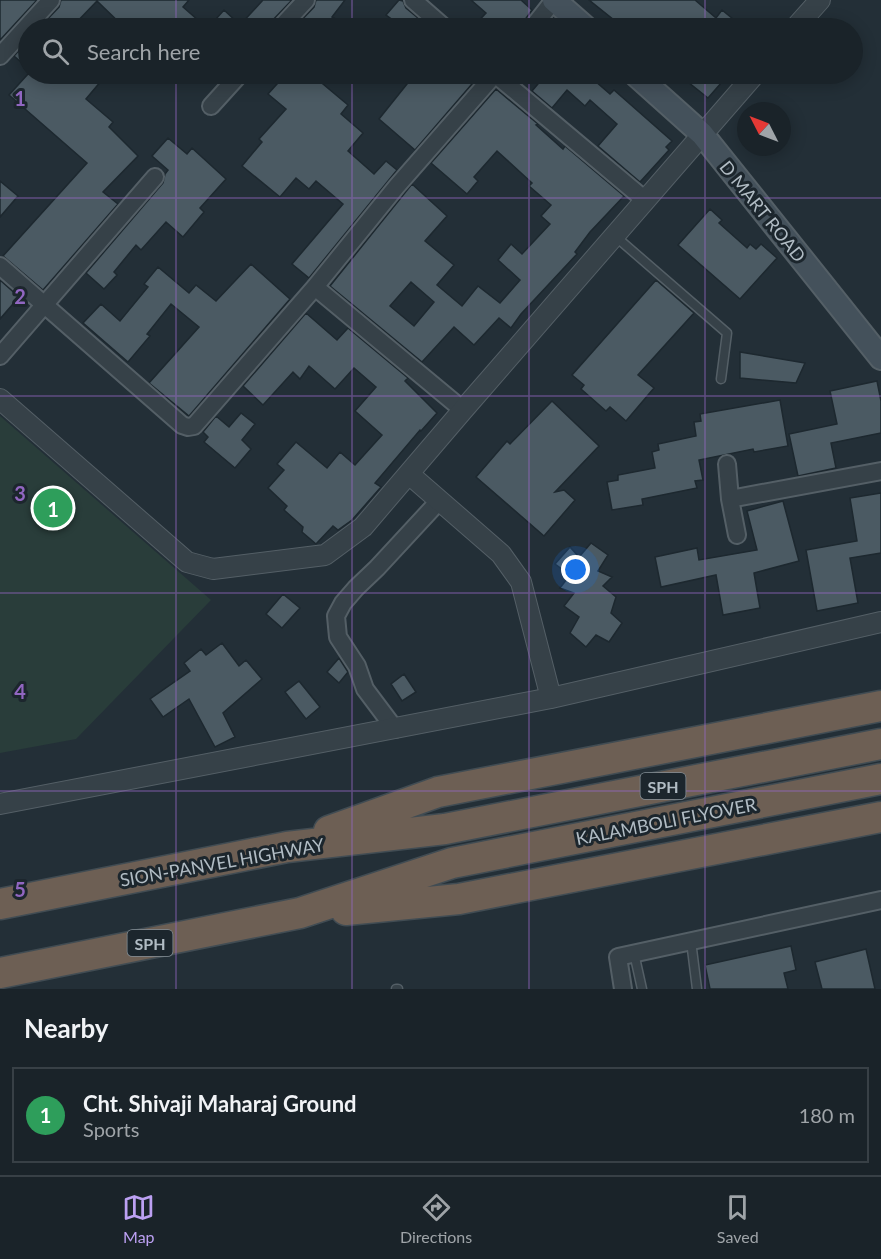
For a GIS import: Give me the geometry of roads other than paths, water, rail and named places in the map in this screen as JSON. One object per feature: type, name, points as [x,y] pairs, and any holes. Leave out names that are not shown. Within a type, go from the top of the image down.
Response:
[{"type":"highway","points":[[287,847],[438,792],[881,706]]},
{"type":"highway","name":"KALAMBOLI FLYOVER","points":[[445,829],[881,744]]},
{"type":"highway","name":"KALAMBOLI FLYOVER","points":[[300,914],[452,863],[881,779]]},
{"type":"highway","points":[[300,914],[459,899],[881,817]]},
{"type":"highway","name":"SION-PANVEL HIGHWAY","points":[[0,904],[287,847],[445,829]]},
{"type":"highway","name":"SPH","points":[[0,973],[300,914]]},
{"type":"main road","points":[[554,0],[575,18]]},
{"type":"main road","name":"D MART ROAD","points":[[646,84],[702,134],[881,358]]},
{"type":"street","points":[[35,18],[51,0]]},
{"type":"street","points":[[289,18],[306,0]]},
{"type":"street","points":[[413,0],[434,18]]},
{"type":"street","points":[[540,18],[554,0]]},
{"type":"street","points":[[804,18],[820,0]]},
{"type":"street","points":[[0,56],[18,36]]},
{"type":"street","points":[[211,106],[231,84]]},
{"type":"street","points":[[0,266],[182,425],[194,426],[486,84]]},
{"type":"street","points":[[507,84],[645,200]]},
{"type":"street","points":[[0,399],[187,562],[213,569],[325,555],[363,527],[746,84]]},
{"type":"street","points":[[0,356],[155,177]]},
{"type":"street","points":[[315,287],[463,410]]},
{"type":"street","points":[[727,464],[730,499],[737,535]]},
{"type":"street","points":[[730,499],[881,471]]},
{"type":"street","points":[[409,474],[501,554],[522,582],[551,699]]},
{"type":"street","points":[[394,729],[365,690],[357,666],[338,637],[336,616],[343,603],[356,588],[439,501]]},
{"type":"street","points":[[0,804],[551,699],[881,622]]},
{"type":"street","points":[[623,989],[618,957],[881,900]]},
{"type":"lane","points":[[614,236],[727,333],[722,379]]},
{"type":"lane","points":[[691,941],[697,989]]},
{"type":"lane","points":[[634,953],[642,989]]},
{"type":"place","name":"Cht. Shivaji Maharaj Ground","points":[[53,508]]}]
